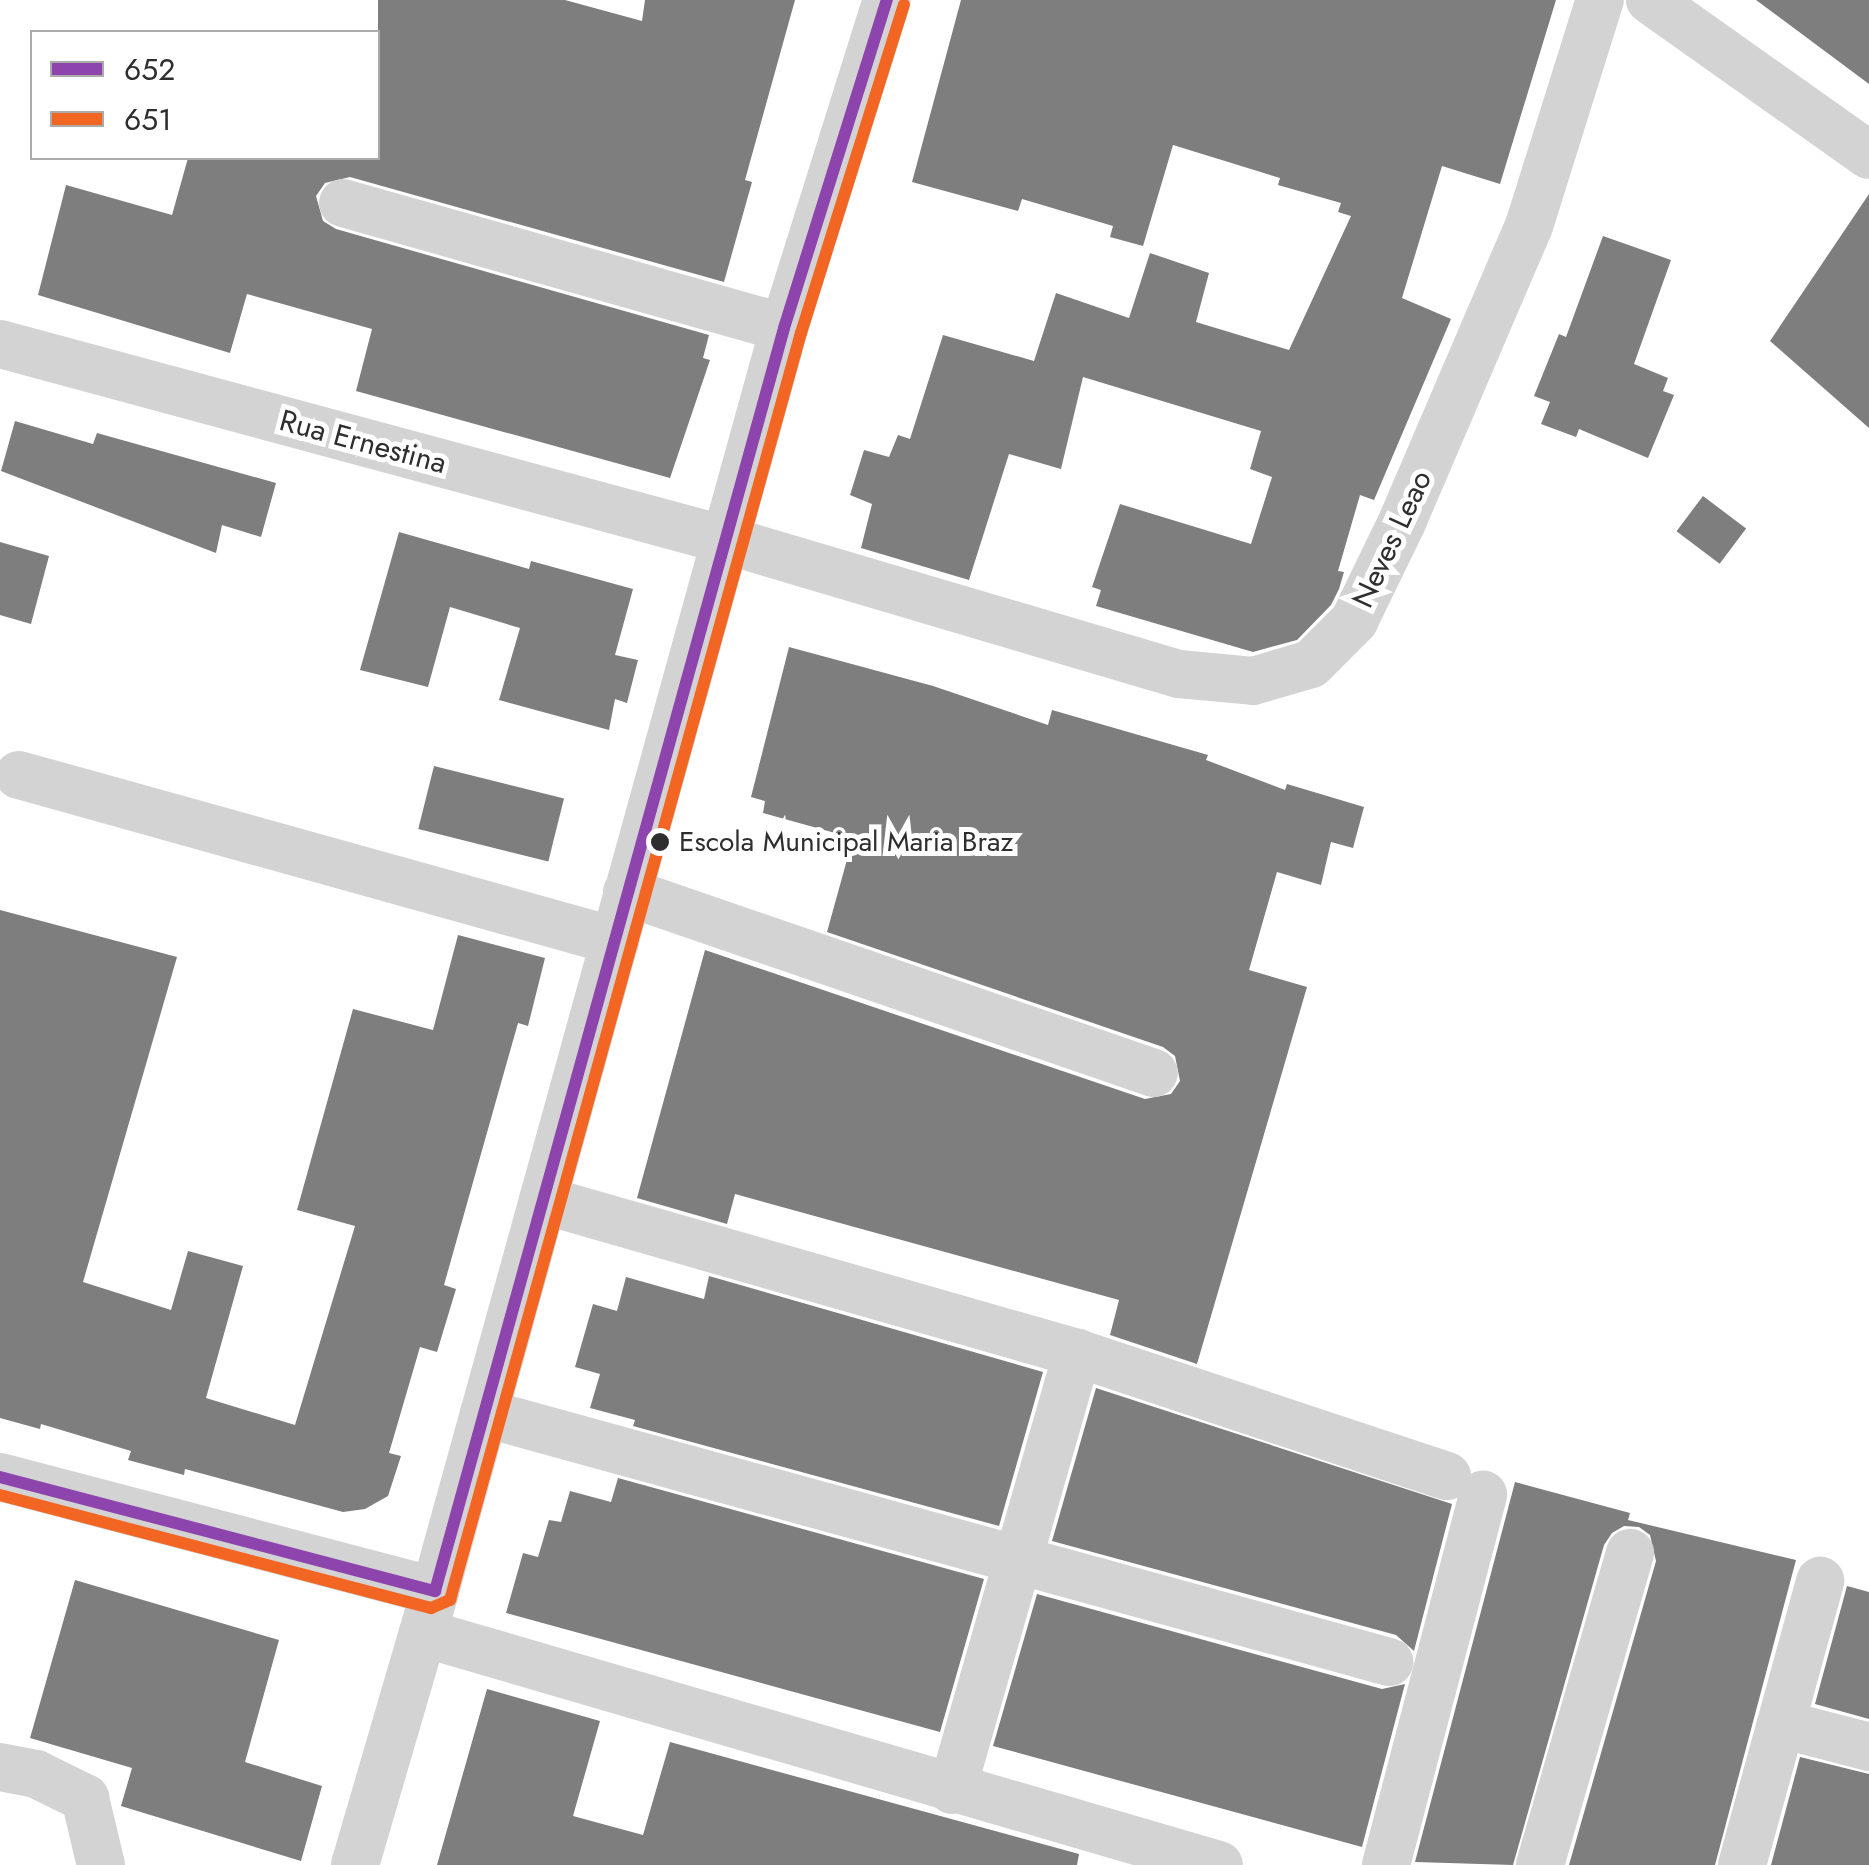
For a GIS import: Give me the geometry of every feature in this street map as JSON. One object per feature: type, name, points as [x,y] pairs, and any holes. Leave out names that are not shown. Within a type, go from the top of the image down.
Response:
[{"type":"street","points":[[355,1865],[429,1612],[784,328],[887,0]]},
{"type":"street","name":"Neves Leao","points":[[726,540],[1179,674],[1254,681],[1311,664],[1354,621],[1402,522],[1529,226],[1600,0]]},
{"type":"street","points":[[1650,0],[1869,155]]},
{"type":"street","points":[[343,203],[784,328]]},
{"type":"street","name":"Rua Ernestina","points":[[0,344],[726,540]]},
{"type":"street","points":[[19,775],[614,941]]},
{"type":"street","points":[[627,892],[1154,1073]]},
{"type":"street","points":[[543,1200],[1077,1353],[1465,1485],[1386,1865]]},
{"type":"street","points":[[952,1790],[1014,1560],[1077,1353]]},
{"type":"street","points":[[484,1413],[1389,1662]]},
{"type":"street","points":[[0,1477],[429,1612],[952,1790],[1219,1865]]},
{"type":"street","points":[[1540,1865],[1643,1560],[1568,1865]]},
{"type":"street","points":[[1742,1865],[1820,1582]]},
{"type":"street","points":[[1781,1724],[1869,1748]]},
{"type":"street","points":[[0,1767],[36,1774],[86,1798],[102,1865]]},
{"type":"building","points":[[378,0],[565,0],[642,21],[645,0],[795,0],[745,180],[752,182],[724,282],[350,177],[325,183],[316,196],[323,221],[336,229],[709,335],[703,358],[710,360],[670,478],[356,391],[372,329],[247,294],[230,353],[38,295],[66,185],[172,215],[187,160],[380,160]]},
{"type":"building","points":[[961,0],[1556,0],[1500,184],[1442,166],[1402,298],[1451,319],[1374,500],[1360,495],[1338,571],[1344,572],[1339,589],[1331,605],[1297,640],[1253,652],[1096,606],[1101,590],[1092,587],[1120,504],[1251,544],[1272,477],[1250,469],[1261,431],[1083,377],[1061,469],[1009,454],[969,580],[861,548],[872,504],[850,495],[864,450],[889,457],[898,435],[910,439],[943,335],[1034,361],[1056,293],[1129,318],[1150,253],[1209,273],[1196,322],[1289,350],[1351,216],[1338,212],[1341,203],[1278,185],[1280,178],[1173,145],[1143,246],[1110,237],[1113,226],[1022,199],[1018,211],[912,182]]},
{"type":"building","points":[[1756,0],[1869,0],[1869,84]]},
{"type":"building","points":[[1869,194],[1869,428],[1770,341]]},
{"type":"building","points":[[1603,236],[1671,260],[1634,364],[1668,378],[1663,391],[1674,395],[1648,458],[1579,429],[1576,437],[1541,424],[1550,402],[1534,396],[1559,334],[1566,337]]},
{"type":"building","points":[[15,421],[93,444],[97,433],[276,483],[261,537],[222,525],[216,553],[1,471]]},
{"type":"building","points":[[1703,496],[1746,528],[1720,564],[1677,531]]},
{"type":"building","points":[[399,532],[529,569],[531,561],[633,589],[615,655],[638,660],[627,703],[615,699],[609,730],[499,700],[520,628],[450,607],[428,687],[360,670]]},
{"type":"building","points":[[0,542],[49,556],[31,624],[0,615]]},
{"type":"building","points":[[789,647],[933,686],[1048,725],[1052,710],[1208,755],[1206,760],[1285,790],[1287,784],[1364,807],[1353,848],[1331,842],[1321,885],[1277,872],[1249,970],[1307,987],[1197,1364],[1110,1335],[1119,1300],[735,1194],[727,1224],[637,1198],[705,950],[1145,1099],[1171,1094],[1180,1081],[1175,1056],[1163,1047],[827,932],[853,838],[763,813],[765,801],[751,797]]},
{"type":"building","points":[[434,766],[564,798],[548,861],[418,829]]},
{"type":"building","points":[[0,910],[177,957],[83,1282],[171,1310],[188,1251],[243,1266],[206,1398],[295,1425],[355,1226],[297,1210],[353,1009],[433,1030],[458,935],[545,958],[528,1026],[518,1023],[444,1285],[456,1289],[437,1352],[420,1347],[389,1453],[401,1456],[388,1496],[365,1509],[343,1512],[185,1469],[184,1475],[128,1460],[131,1451],[41,1424],[40,1429],[0,1418]]},
{"type":"building","points":[[709,1276],[1043,1372],[999,1526],[633,1426],[635,1420],[590,1408],[600,1374],[575,1367],[593,1304],[617,1311],[626,1277],[704,1299]]},
{"type":"building","points":[[1096,1388],[1452,1504],[1414,1651],[1396,1635],[1052,1541]]},
{"type":"building","points":[[618,1478],[984,1579],[940,1732],[506,1613],[523,1553],[538,1557],[549,1520],[561,1522],[570,1491],[611,1502]]},
{"type":"building","points":[[1515,1482],[1630,1513],[1628,1520],[1796,1560],[1715,1865],[1569,1865],[1656,1561],[1650,1535],[1639,1527],[1624,1526],[1612,1533],[1604,1545],[1513,1865],[1415,1862]]},
{"type":"building","points":[[75,1580],[279,1640],[245,1762],[322,1786],[301,1861],[121,1806],[132,1768],[30,1738]]},
{"type":"building","points":[[1847,1586],[1869,1592],[1869,1719],[1815,1704]]},
{"type":"building","points":[[1037,1594],[1382,1689],[1405,1684],[1362,1847],[993,1746]]},
{"type":"building","points":[[487,1689],[600,1721],[573,1816],[643,1835],[670,1742],[1079,1854],[1077,1865],[437,1865]]},
{"type":"building","points":[[1800,1757],[1869,1774],[1869,1865],[1771,1865]]},
{"type":"transit line","name":"652","points":[[0,1477],[435,1591],[784,328],[887,0]]},
{"type":"transit line","name":"651","points":[[0,1495],[431,1608],[450,1600],[801,333],[904,5]]},
{"type":"place","name":"Escola Municipal Maria Braz","points":[[660,842]]}]
